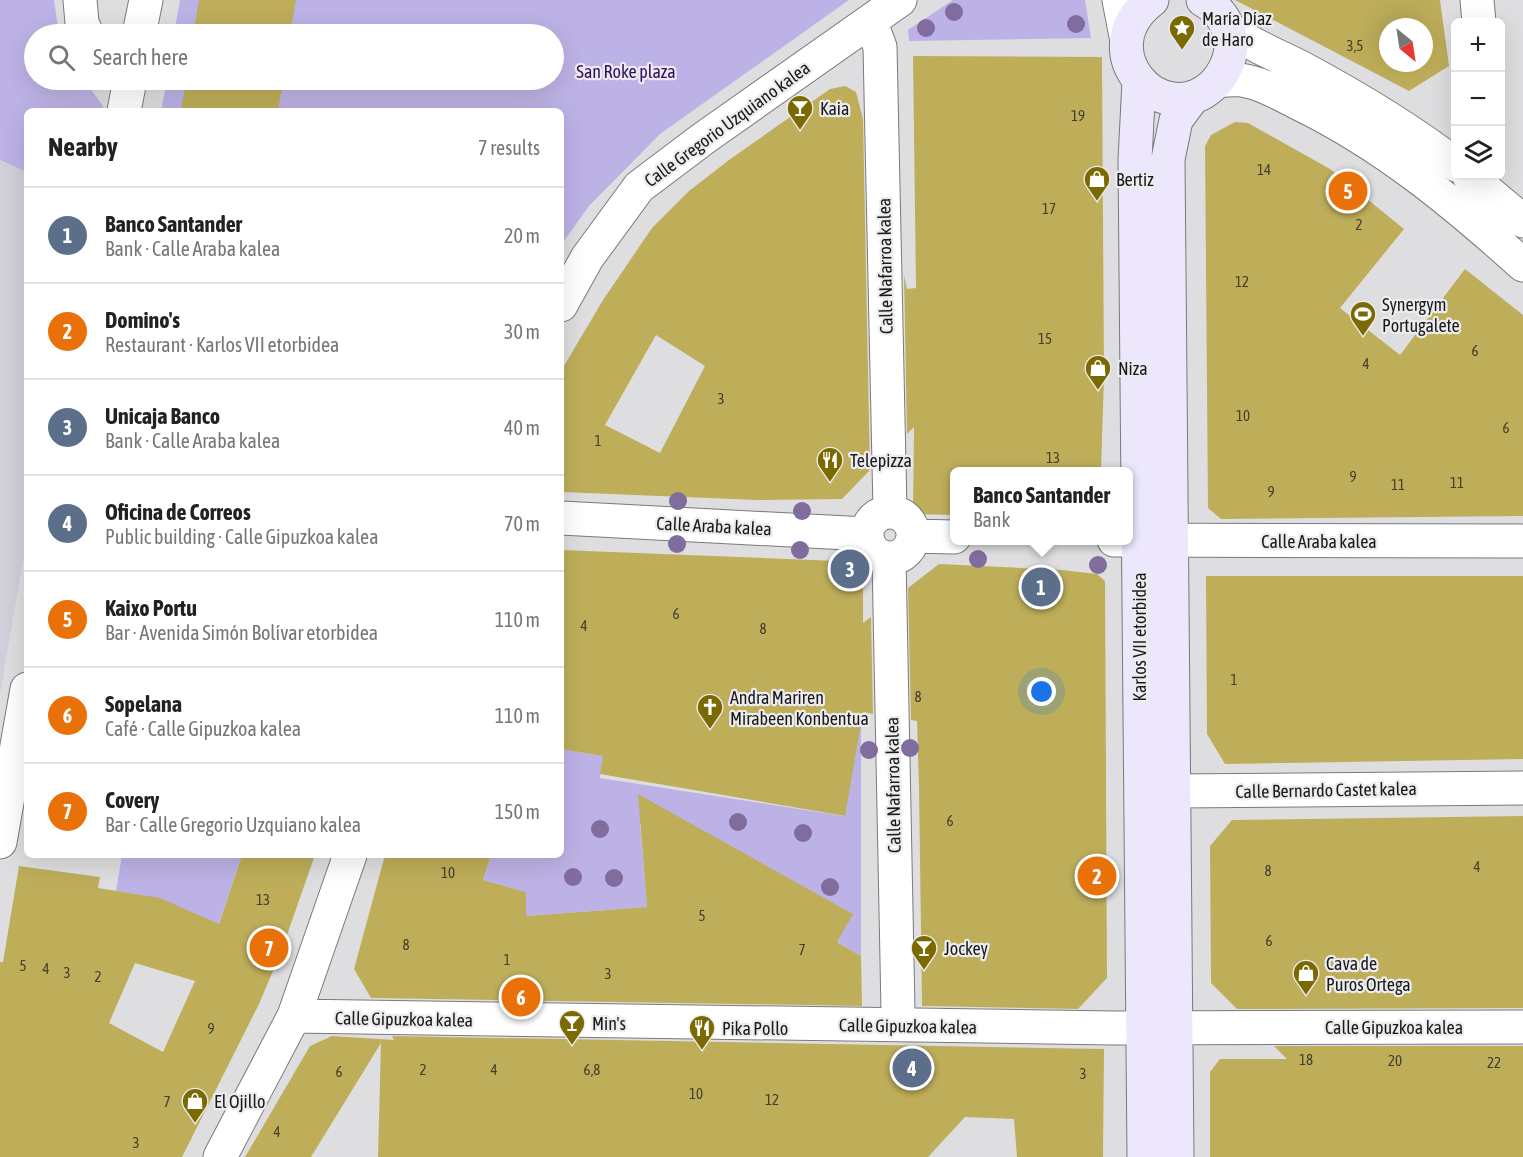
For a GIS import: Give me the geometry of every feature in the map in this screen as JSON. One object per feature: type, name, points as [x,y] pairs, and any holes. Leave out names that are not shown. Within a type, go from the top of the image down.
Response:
[{"type":"street","points":[[80,0],[82,24]]},
{"type":"street","points":[[141,24],[146,0]]},
{"type":"street","name":"Calle Gregorio Uzquiano kalea","points":[[564,300],[586,258],[639,187],[704,138],[871,23],[900,0]]},
{"type":"street","points":[[1203,0],[1222,15],[1229,29],[1247,43],[1289,61],[1348,93],[1424,140],[1451,162]]},
{"type":"street","points":[[1477,0],[1479,18]]},
{"type":"street","points":[[1135,9],[1127,60],[1139,81],[1164,97],[1241,80],[1266,88],[1334,121],[1385,152],[1468,216],[1523,265]]},
{"type":"street","name":"Calle Nafarroa kalea","points":[[871,23],[880,47],[891,511]]},
{"type":"street","name":"Karlos VII etorbidea","points":[[1177,1157],[1168,159],[1176,120],[1227,65],[1231,47],[1229,29]]},
{"type":"street","name":"Karlos VII etorbidea","points":[[1128,467],[1139,81]]},
{"type":"street","points":[[1468,216],[1481,180],[1523,221]]},
{"type":"street","points":[[891,511],[908,520],[913,536],[909,549],[903,554],[889,558],[875,553],[866,534],[873,519],[879,514],[891,511]]},
{"type":"street","name":"Calle Araba kalea","points":[[564,518],[866,534]]},
{"type":"street","points":[[913,536],[950,537]]},
{"type":"street","name":"Calle Araba kalea","points":[[1133,541],[1523,541]]},
{"type":"street","name":"Karlos VII etorbidea","points":[[1126,545],[1140,766],[1144,1157]]},
{"type":"street","name":"Calle Nafarroa kalea","points":[[889,558],[898,1011]]},
{"type":"street","points":[[0,842],[24,705]]},
{"type":"street","name":"Calle Bernardo Castet kalea","points":[[1140,766],[1153,786],[1174,791],[1523,788]]},
{"type":"street","points":[[220,1157],[294,1016],[349,858]]},
{"type":"street","name":"Calle Gipuzkoa kalea","points":[[294,1016],[1143,1027],[1523,1027]]},
{"type":"shaded area","points":[[0,160],[24,171],[24,555],[0,695]]},
{"type":"green space","points":[[0,0],[54,0],[58,24],[24,24],[24,90],[91,90],[103,108],[24,108],[24,171],[0,160]]},
{"type":"green space","name":"San Roke plaza","points":[[180,0],[849,0],[660,134],[589,206],[564,241],[564,108],[162,108],[165,90],[564,90],[564,24],[176,24]]},
{"type":"green space","points":[[953,0],[1085,0],[1091,38],[909,41],[908,30]]},
{"type":"green space","points":[[861,714],[861,956],[640,823],[647,907],[526,916],[526,892],[483,880],[490,858],[564,858],[564,750],[603,756],[600,778],[844,816]]},
{"type":"green space","points":[[122,858],[241,858],[218,926],[147,896],[116,891]]},
{"type":"building","points":[[199,0],[296,0],[292,24],[195,24]]},
{"type":"building","points":[[1235,0],[1440,0],[1449,66],[1409,91]]},
{"type":"building","points":[[913,56],[1102,57],[1104,377],[1101,467],[950,467],[950,515],[913,514],[914,427],[907,434],[904,275],[907,289],[916,288]]},
{"type":"building","points":[[845,86],[856,92],[863,119],[870,470],[842,499],[758,500],[564,492],[564,366],[603,300],[652,228],[689,191],[830,89]],"holes":[[[656,335],[705,366],[660,453],[605,425]]]},
{"type":"building","points":[[184,90],[281,90],[278,108],[181,108]]},
{"type":"building","points":[[1235,122],[1248,123],[1330,169],[1404,229],[1340,308],[1400,355],[1465,269],[1523,315],[1523,516],[1221,519],[1208,508],[1205,146],[1211,135]]},
{"type":"building","points":[[564,550],[863,562],[863,623],[871,617],[873,714],[863,712],[845,816],[600,774],[603,756],[564,750]]},
{"type":"building","points":[[939,564],[1062,570],[1097,574],[1105,581],[1107,978],[1078,1009],[922,1006],[917,721],[911,720],[908,588]]},
{"type":"building","points":[[1206,576],[1523,576],[1523,759],[1225,764],[1207,734]]},
{"type":"building","points":[[638,794],[853,914],[837,942],[861,956],[862,1006],[371,998],[354,969],[384,858],[490,858],[483,880],[526,892],[526,916],[647,907]]},
{"type":"building","points":[[1523,816],[1523,1008],[1237,1009],[1211,983],[1210,846],[1232,820]]},
{"type":"building","points":[[241,858],[314,858],[281,952],[259,1004],[182,1157],[0,1157],[0,962],[3,962],[19,866],[100,877],[98,888],[160,898],[219,924]],"holes":[[[135,963],[195,981],[163,1052],[109,1023]]]},
{"type":"building","points":[[332,1036],[394,1040],[392,1036],[1104,1049],[1103,1157],[1017,1157],[1014,1119],[965,1117],[928,1157],[378,1157],[381,1043],[311,1157],[245,1157],[310,1046]]},
{"type":"building","points":[[1274,1046],[1523,1046],[1523,1157],[1210,1157],[1210,1072],[1220,1059],[1287,1059]]},
{"type":"place","name":"María Díaz de Haro","points":[[1182,51]]},
{"type":"place","name":"Kaia","points":[[800,131]]},
{"type":"place","name":"Kaixo Portu","points":[[1348,191]]},
{"type":"place","name":"Bertiz","points":[[1097,202]]},
{"type":"place","name":"Synergym Portugalete","points":[[1363,337]]},
{"type":"place","name":"Niza","points":[[1098,391]]},
{"type":"place","name":"Telepizza","points":[[830,483]]},
{"type":"place","name":"Unicaja Banco","points":[[850,569]]},
{"type":"place","name":"Banco Santander","points":[[1041,587]]},
{"type":"place","name":"Andra Mariren Mirabeen Konbentua","points":[[710,730]]},
{"type":"place","name":"Domino's","points":[[1097,876]]},
{"type":"place","name":"Covery","points":[[269,948]]},
{"type":"place","name":"Jockey","points":[[924,971]]},
{"type":"place","name":"Cava de Puros Ortega","points":[[1306,996]]},
{"type":"place","name":"Sopelana","points":[[521,997]]},
{"type":"place","name":"Min's","points":[[572,1046]]},
{"type":"place","name":"Pika Pollo","points":[[702,1051]]},
{"type":"place","name":"Oficina de Correos","points":[[912,1068]]},
{"type":"place","name":"El Ojillo","points":[[195,1124]]}]
